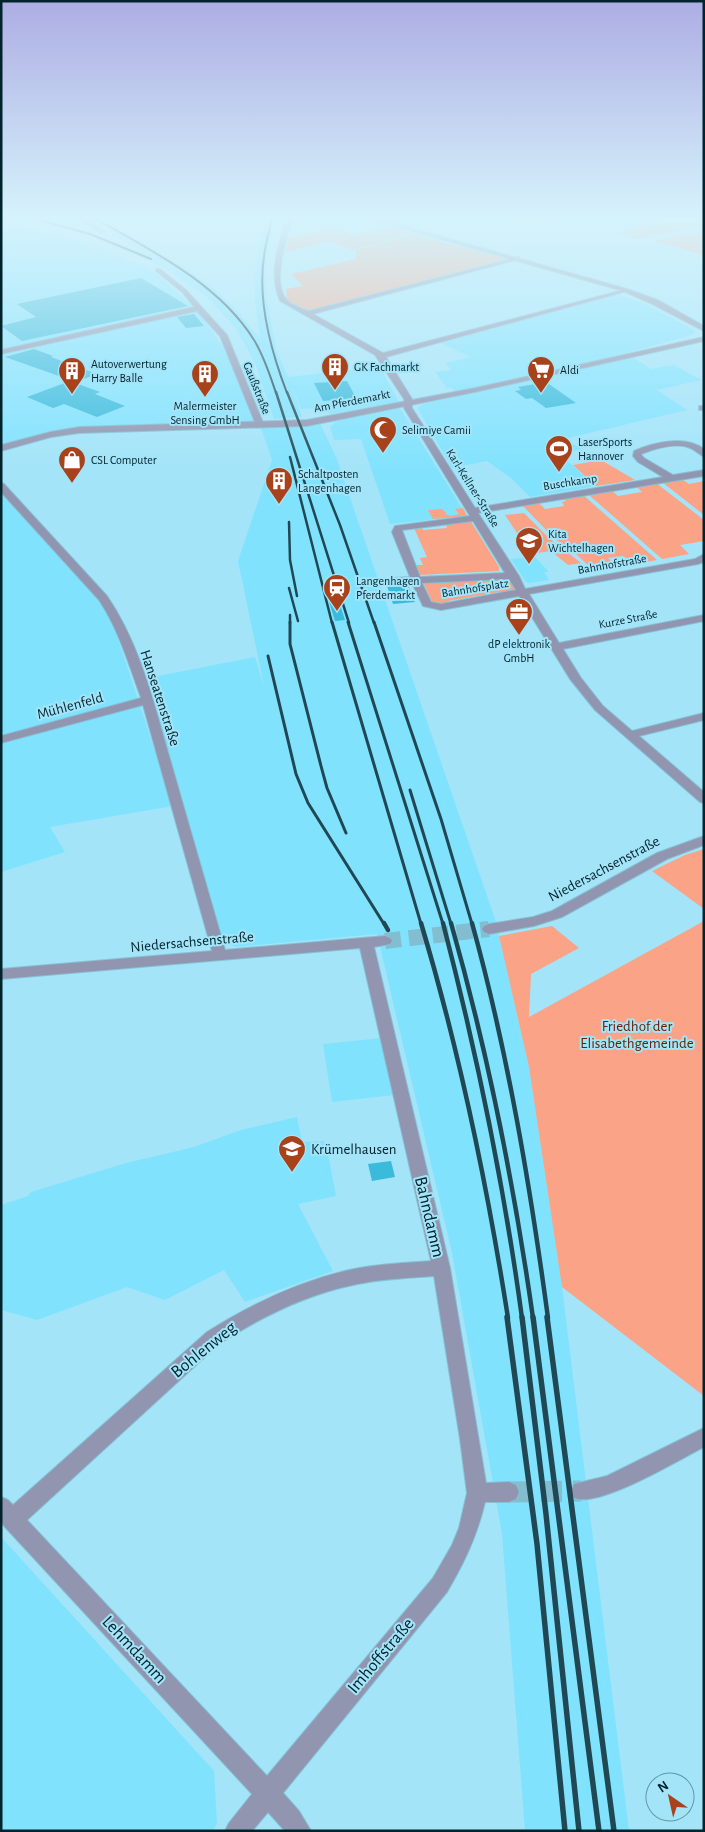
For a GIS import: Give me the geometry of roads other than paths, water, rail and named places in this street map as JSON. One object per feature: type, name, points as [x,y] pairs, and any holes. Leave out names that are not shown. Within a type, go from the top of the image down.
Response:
[{"type":"street","name":"Gaußstraße","points":[[194,301],[223,335],[260,425]]},
{"type":"street","name":"Karl-Kellner-Straße","points":[[285,301],[289,306],[381,356],[408,399],[408,408],[514,576],[576,679],[600,708],[704,799]]},
{"type":"street","points":[[306,314],[353,301]]},
{"type":"street","points":[[381,356],[583,301]]},
{"type":"street","points":[[654,301],[704,329]]},
{"type":"street","points":[[1,352],[200,308]]},
{"type":"street","name":"Am Pferdemarkt","points":[[1,448],[50,434],[79,430],[307,423],[408,404],[704,339]]},
{"type":"street","points":[[671,478],[641,460],[636,456],[637,453],[647,449],[681,444],[694,446],[704,454]]},
{"type":"street","name":"Buschkamp","points":[[475,514],[704,472]]},
{"type":"street","name":"Hanseatenstraße","points":[[1,486],[103,598],[114,614],[147,700],[220,956]]},
{"type":"street","name":"Bahnhofsplatz","points":[[475,514],[398,528],[397,532],[425,602],[431,606],[457,606],[524,593]]},
{"type":"street","name":"Bahnhofstraße","points":[[524,593],[698,561],[704,557]]},
{"type":"street","name":"Bahnhofsplatz","points":[[380,582],[514,576]]},
{"type":"street","name":"Kurze Straße","points":[[558,647],[704,618]]},
{"type":"street","name":"Mühlenfeld","points":[[1,740],[147,700]]},
{"type":"street","points":[[630,735],[704,716]]},
{"type":"street","name":"Niedersachsenstraße","points":[[489,929],[534,921],[557,914],[662,856],[704,840]]},
{"type":"street","name":"Niedersachsenstraße","points":[[1,974],[385,941]]},
{"type":"street","name":"Bahndamm","points":[[366,943],[440,1268],[470,1439],[476,1493]]},
{"type":"street","name":"Bohlenweg","points":[[7,1514],[213,1338],[231,1326],[261,1310],[326,1284],[386,1272],[440,1268]]},
{"type":"street","points":[[581,1491],[609,1485],[704,1437]]},
{"type":"street","points":[[476,1493],[509,1492]]},
{"type":"street","name":"Imhoffstraße","points":[[237,1831],[440,1585],[459,1552],[469,1528],[476,1493]]},
{"type":"street","name":"Lehmdamm","points":[[7,1514],[291,1819],[299,1831]]},
{"type":"tunnel","points":[[385,941],[489,929]]},
{"type":"tunnel","points":[[509,1492],[581,1491]]},
{"type":"railway","points":[[221,301],[239,319],[258,346],[276,393]]},
{"type":"railway","points":[[264,301],[270,341],[287,393]]},
{"type":"railway","points":[[276,392],[349,623]]},
{"type":"railway","points":[[287,392],[340,525],[374,623]]},
{"type":"railway","points":[[290,457],[332,623]]},
{"type":"railway","points":[[289,522],[290,560],[297,596]]},
{"type":"railway","points":[[289,588],[298,621]]},
{"type":"railway","points":[[290,615],[290,644],[321,766],[327,788],[346,833]]},
{"type":"railway","points":[[332,622],[421,924]]},
{"type":"railway","points":[[348,622],[443,924]]},
{"type":"railway","points":[[374,622],[441,819],[472,924]]},
{"type":"railway","points":[[268,656],[296,774],[308,803],[384,924]]},
{"type":"railway","points":[[410,790],[451,924]]},
{"type":"railway","points":[[384,923],[388,930]]},
{"type":"railway","points":[[421,923],[448,1021],[482,1168],[508,1318]]},
{"type":"railway","points":[[443,923],[467,1021],[498,1169],[522,1318]]},
{"type":"railway","points":[[451,923],[477,1021],[499,1119],[533,1318]]},
{"type":"railway","points":[[472,923],[497,1021],[517,1119],[534,1218],[548,1318]]},
{"type":"railway","points":[[507,1317],[537,1544],[565,1831]]},
{"type":"railway","points":[[522,1317],[546,1514],[579,1831]]},
{"type":"railway","points":[[533,1317],[599,1831]]},
{"type":"railway","points":[[547,1317],[614,1831]]},
{"type":"place","name":"GK Fachmarkt","points":[[335,391]]},
{"type":"place","name":"Aldi","points":[[541,394]]},
{"type":"place","name":"Autoverwertung Harry Balle","points":[[72,395]]},
{"type":"place","name":"Malermeister Sensing GmbH","points":[[205,398]]},
{"type":"place","name":"Selimiye Camii","points":[[383,454]]},
{"type":"place","name":"LaserSports Hannover","points":[[559,473]]},
{"type":"place","name":"CSL Computer","points":[[72,484]]},
{"type":"place","name":"Schaltposten Langenhagen","points":[[279,505]]},
{"type":"place","name":"Kita Wichtelhagen","points":[[529,565]]},
{"type":"place","name":"Langenhagen Pferdemarkt","points":[[337,612]]},
{"type":"place","name":"dP elektronik GmbH","points":[[519,636]]},
{"type":"place","name":"Krümelhausen","points":[[292,1173]]},
{"type":"park label","name":"Friedhof der Elisabethgemeinde","points":[[637,1034]]}]
